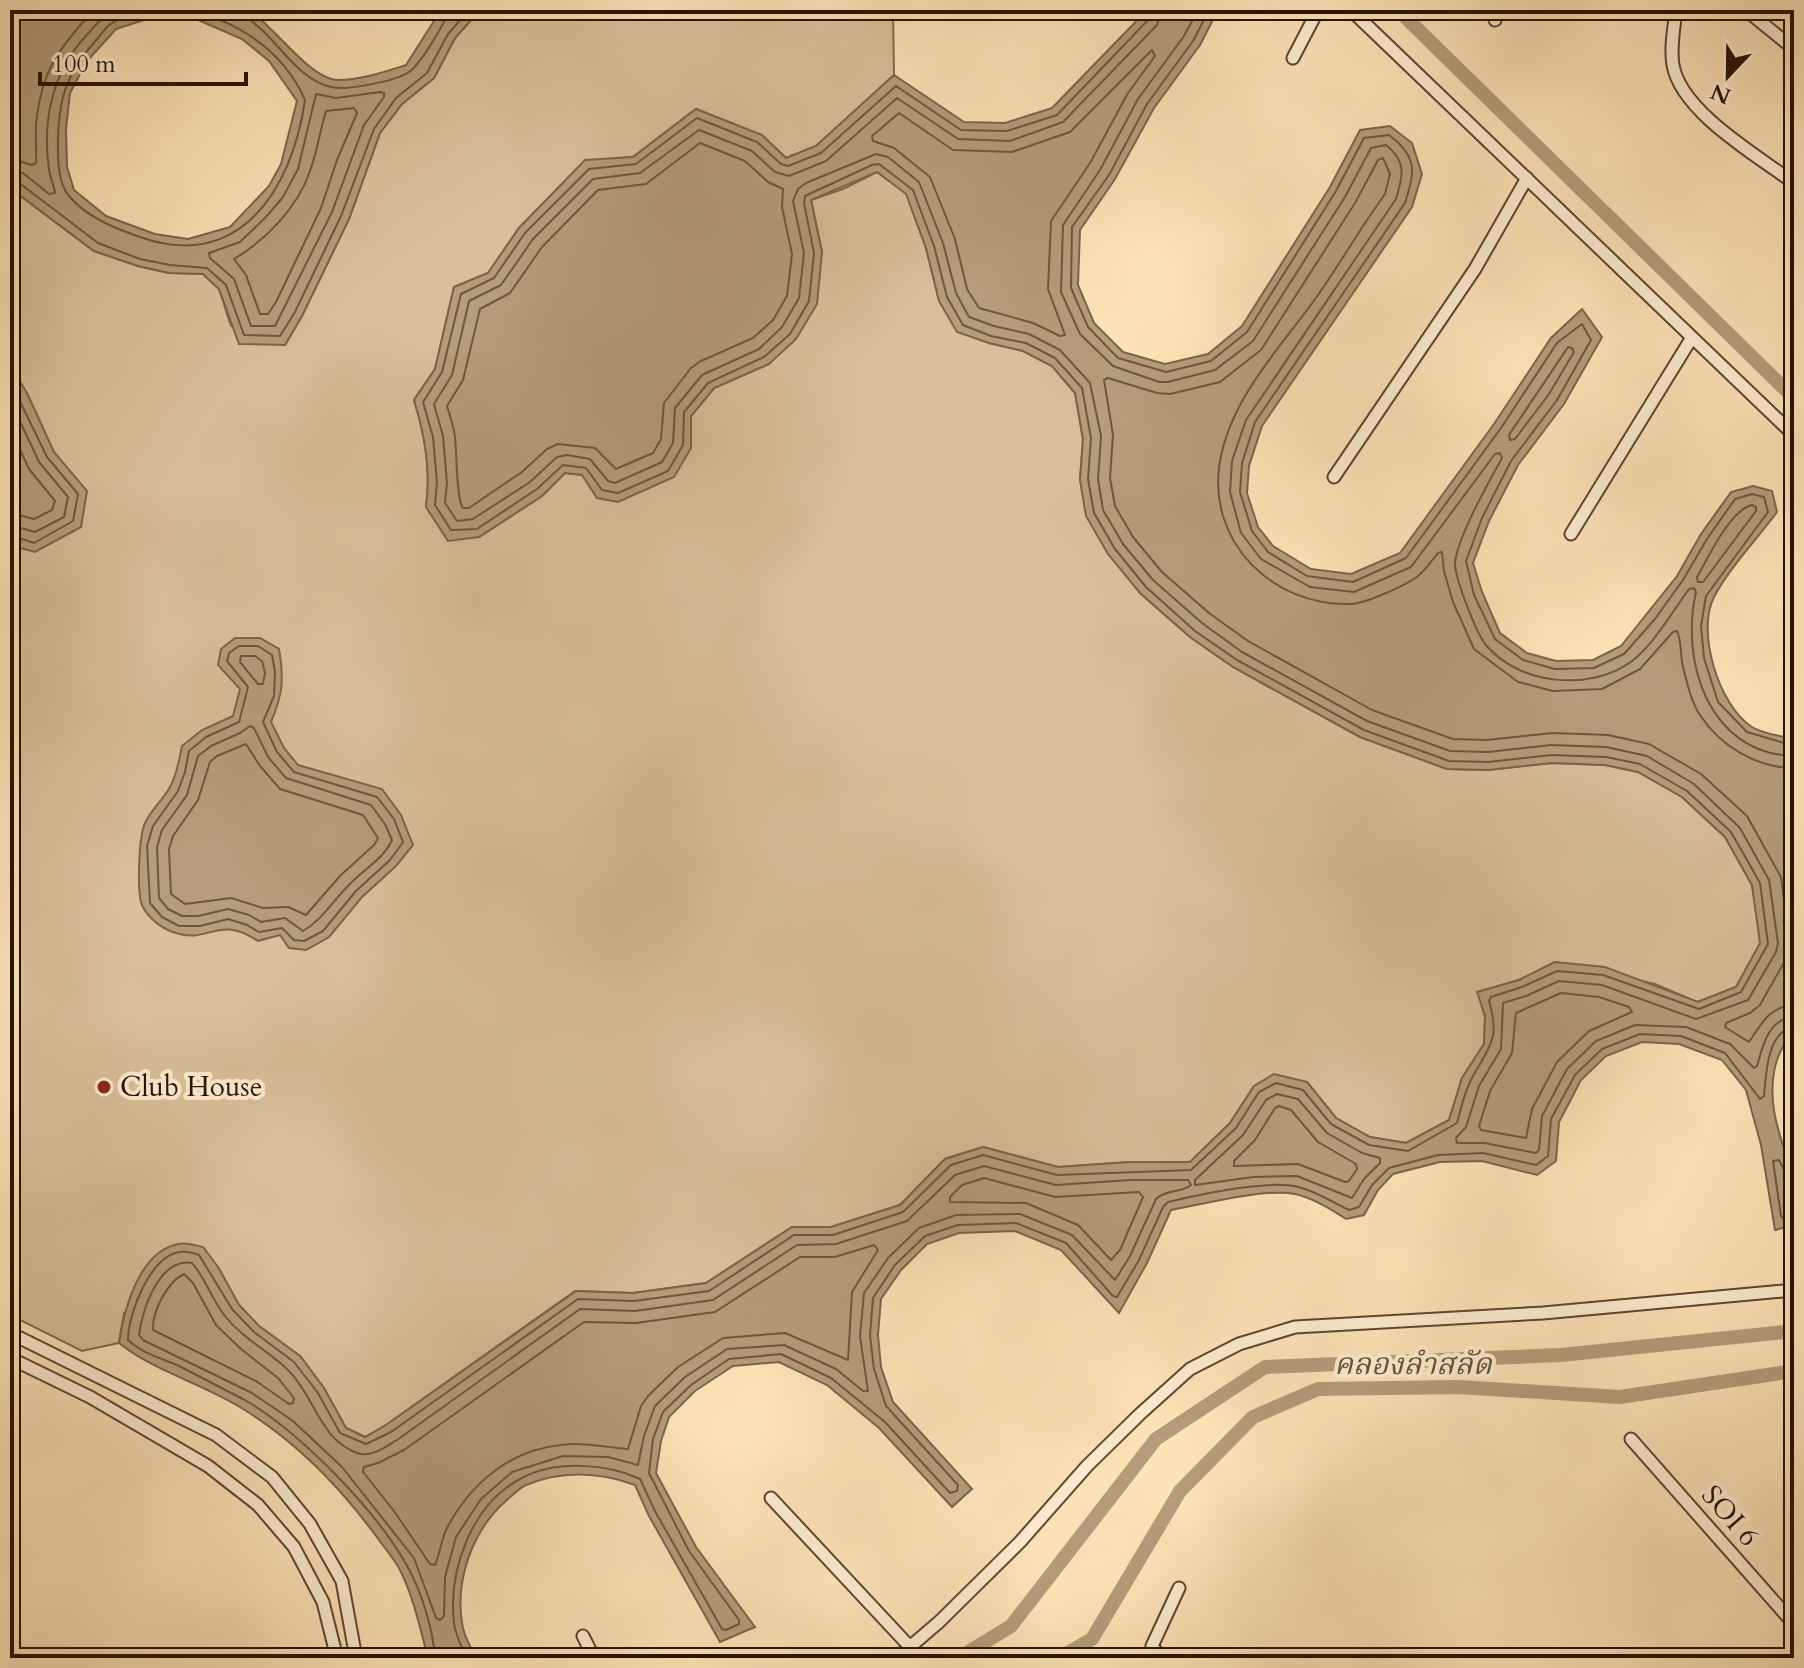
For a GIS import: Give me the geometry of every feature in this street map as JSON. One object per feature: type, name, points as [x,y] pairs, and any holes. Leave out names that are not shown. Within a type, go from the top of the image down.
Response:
[{"type":"street","points":[[1293,58],[1318,10]]},
{"type":"street","points":[[1351,10],[1794,435]]},
{"type":"street","points":[[1676,10],[1673,66],[1684,93],[1705,117],[1794,183]]},
{"type":"street","points":[[1746,10],[1794,49]]},
{"type":"street","points":[[1334,477],[1475,269],[1527,178]]},
{"type":"street","points":[[1571,534],[1691,339]]},
{"type":"street","points":[[897,1658],[939,1622],[1020,1542],[1087,1466],[1140,1414],[1190,1369],[1239,1344],[1295,1327],[1543,1313],[1794,1290]]},
{"type":"street","points":[[10,1333],[216,1435],[272,1477],[310,1524],[342,1581],[356,1658]]},
{"type":"street","points":[[10,1358],[90,1397],[208,1466],[258,1505],[294,1547],[323,1602],[337,1658]]},
{"type":"street","name":"SOI 6","points":[[1631,1439],[1794,1624]]},
{"type":"street","points":[[771,1498],[910,1647]]},
{"type":"street","points":[[1162,1658],[1152,1646],[1179,1588]]},
{"type":"street","points":[[583,1636],[594,1658]]},
{"type":"shaded area","points":[[480,10],[893,10],[894,75],[816,146],[786,158],[762,135],[696,109],[633,157],[585,161],[519,228],[488,273],[454,287],[435,369],[414,400],[426,453],[426,507],[479,537],[542,496],[565,473],[583,475],[597,497],[691,448],[691,416],[714,388],[769,364],[822,252],[811,200],[877,172],[906,193],[926,248],[939,300],[989,343],[1023,351],[1052,366],[1075,393],[1083,439],[1080,480],[1140,593],[1190,637],[1233,667],[1360,737],[1447,769],[1488,770],[1552,763],[1605,765],[1638,772],[1682,797],[1725,837],[1752,885],[1761,943],[1736,987],[1697,1002],[1655,984],[1555,962],[1519,980],[1478,992],[1485,1016],[1484,1044],[1462,1078],[1449,1120],[1406,1143],[1370,1137],[1336,1118],[1307,1082],[1254,1086],[1230,1123],[1190,1162],[1058,1167],[983,1147],[945,1159],[900,1205],[831,1227],[792,1227],[706,1283],[633,1293],[575,1291],[365,1437],[346,1428],[324,1388],[300,1356],[259,1326],[239,1305],[218,1267],[124,1313],[119,1343],[82,1351],[10,1315],[10,185],[94,251],[169,273],[203,274],[219,289],[231,326],[285,345],[349,219],[380,133],[402,104],[434,78],[455,38]]},
{"type":"water","points":[[10,10],[249,10],[315,71],[326,77],[346,80],[406,65],[441,10],[480,10],[455,38],[434,78],[402,104],[380,133],[349,219],[285,345],[239,344],[219,289],[203,274],[169,273],[94,251],[18,194],[10,184]],"holes":[[[153,17],[196,19],[242,39],[269,61],[297,101],[281,164],[269,186],[230,227],[188,239],[155,234],[106,216],[74,190],[67,167],[66,129],[70,93],[87,61],[116,29]]]},
{"type":"water","points":[[1147,10],[1218,10],[1200,45],[1154,108],[1115,179],[1080,230],[1078,285],[1094,323],[1123,352],[1165,364],[1208,354],[1242,326],[1330,187],[1360,130],[1390,126],[1412,143],[1422,174],[1412,207],[1262,426],[1249,466],[1247,493],[1258,527],[1273,546],[1311,569],[1351,574],[1400,553],[1494,424],[1551,338],[1582,309],[1602,337],[1564,404],[1518,465],[1489,521],[1473,563],[1500,633],[1527,653],[1556,661],[1593,660],[1621,646],[1677,576],[1701,534],[1731,492],[1753,486],[1772,491],[1777,512],[1720,586],[1709,612],[1708,629],[1714,667],[1721,686],[1740,717],[1761,731],[1794,738],[1794,1032],[1779,1054],[1772,1093],[1791,1175],[1794,1225],[1775,1230],[1761,1145],[1746,1090],[1722,1060],[1679,1044],[1642,1042],[1606,1056],[1581,1080],[1559,1122],[1556,1161],[1537,1175],[1482,1161],[1440,1162],[1393,1174],[1378,1190],[1364,1215],[1346,1219],[1308,1198],[1282,1193],[1171,1210],[1147,1263],[1119,1313],[1061,1250],[1015,1231],[959,1233],[927,1244],[901,1270],[881,1299],[878,1335],[881,1367],[893,1402],[972,1489],[952,1507],[879,1428],[827,1385],[779,1362],[733,1366],[695,1391],[669,1417],[656,1473],[696,1547],[755,1627],[720,1642],[649,1516],[635,1485],[608,1477],[567,1475],[540,1480],[521,1488],[495,1512],[476,1540],[464,1572],[461,1606],[464,1632],[476,1658],[428,1658],[413,1602],[398,1566],[365,1521],[317,1468],[282,1436],[243,1409],[147,1361],[119,1343],[136,1284],[153,1258],[164,1249],[181,1243],[203,1247],[239,1305],[259,1326],[300,1356],[324,1388],[346,1428],[365,1437],[576,1291],[633,1293],[706,1283],[792,1227],[831,1227],[900,1205],[945,1159],[983,1147],[1058,1167],[1190,1162],[1230,1123],[1254,1086],[1274,1074],[1307,1082],[1336,1118],[1370,1137],[1406,1143],[1449,1120],[1462,1078],[1484,1044],[1485,1016],[1477,992],[1519,980],[1555,962],[1605,967],[1698,1002],[1736,987],[1760,943],[1752,885],[1725,837],[1682,797],[1638,772],[1605,765],[1552,763],[1488,770],[1447,769],[1360,737],[1233,667],[1190,637],[1140,593],[1108,554],[1086,516],[1080,480],[1083,439],[1075,393],[1052,366],[1023,351],[957,332],[939,301],[926,248],[906,194],[877,172],[811,200],[822,252],[817,304],[796,339],[769,364],[714,388],[691,416],[691,448],[674,477],[618,502],[597,498],[582,475],[565,473],[542,496],[479,537],[448,541],[426,507],[426,453],[414,400],[435,369],[454,287],[488,273],[519,228],[585,160],[633,157],[696,109],[762,135],[786,158],[816,146],[894,75],[964,122],[1005,123],[1052,108]]},
{"type":"water","points":[[10,365],[27,393],[54,452],[87,491],[81,527],[35,552],[17,547],[10,539]]},
{"type":"water","points":[[235,638],[260,638],[279,649],[281,686],[271,722],[284,748],[298,765],[382,789],[401,815],[413,845],[396,866],[362,897],[329,937],[306,950],[289,948],[280,935],[258,941],[233,930],[197,935],[176,933],[153,920],[141,900],[139,865],[143,830],[172,782],[182,746],[202,730],[233,716],[240,689],[218,665],[221,649]]},
{"type":"waterway","points":[[1398,10],[1794,398]]},
{"type":"waterway","points":[[959,1658],[1011,1626],[1156,1439],[1265,1367],[1561,1355],[1794,1331]]},
{"type":"waterway","name":"คลองลำสลัด","points":[[1059,1658],[1092,1639],[1180,1491],[1253,1417],[1318,1389],[1459,1387],[1620,1397],[1794,1371]]},
{"type":"place","name":"Club House","points":[[104,1087]]}]
